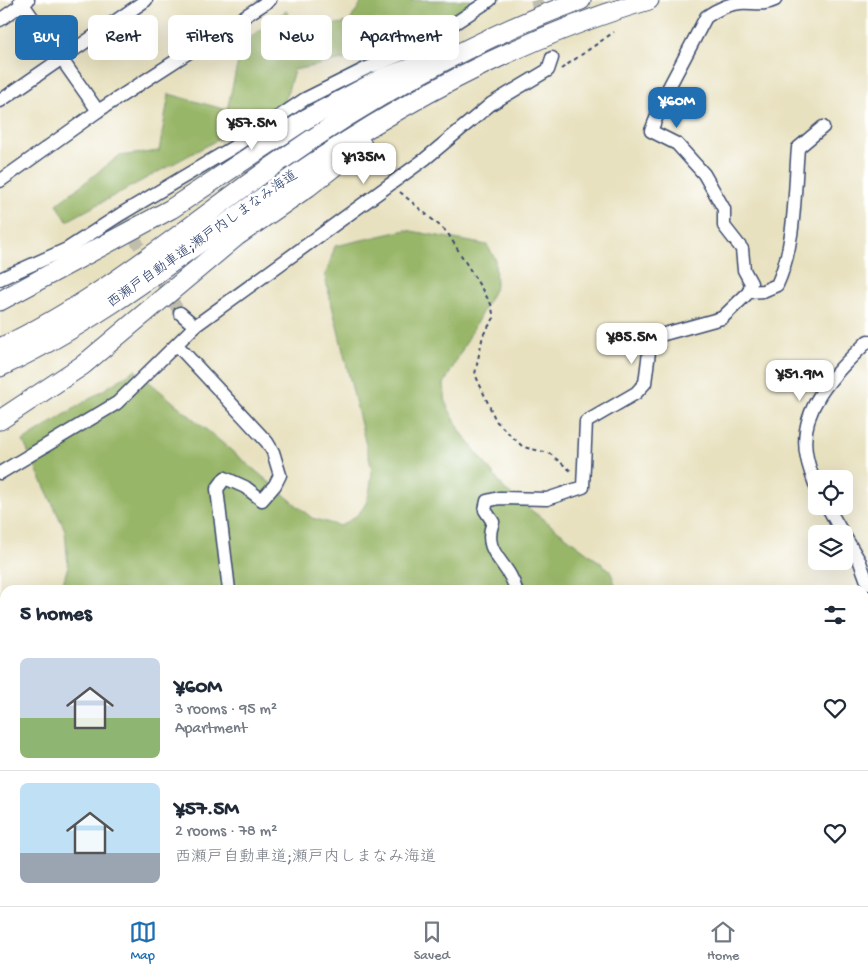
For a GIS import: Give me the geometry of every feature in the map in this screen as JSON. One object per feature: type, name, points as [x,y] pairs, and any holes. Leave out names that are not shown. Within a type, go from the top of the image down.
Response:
[{"type":"highway","name":"西瀬戸自動車道;瀬戸内しまなみ海道","points":[[0,348],[52,321],[88,299],[183,233],[274,165],[373,102],[471,48],[582,0]]},
{"type":"highway","name":"西瀬戸自動車道;瀬戸内しまなみ海道","points":[[0,367],[59,338],[97,314],[286,181],[383,118],[430,91],[578,24],[650,0]]},
{"type":"highway","points":[[0,301],[171,209],[306,119],[385,77],[471,48]]},
{"type":"highway","points":[[0,420],[83,365],[237,236],[308,187],[372,138],[510,54]]},
{"type":"street","points":[[78,47],[146,0]]},
{"type":"street","points":[[0,278],[67,249],[123,217],[305,99],[367,68],[414,50],[490,0]]},
{"type":"street","points":[[514,585],[505,566],[491,550],[489,533],[493,522],[485,510],[487,501],[498,498],[547,499],[583,487],[586,422],[636,393],[645,383],[650,344],[657,336],[722,318],[748,292],[751,283],[744,270],[742,248],[724,226],[724,209],[704,174],[677,144],[651,131],[668,90],[706,17],[717,9],[740,3],[764,5],[775,0]]},
{"type":"street","points":[[0,20],[24,1],[33,15]]},
{"type":"street","points":[[0,181],[98,111],[268,1]]},
{"type":"street","points":[[0,101],[60,60]]},
{"type":"street","points":[[62,60],[98,111]]},
{"type":"street","points":[[0,473],[117,403],[195,326],[425,159],[491,104],[550,64]]},
{"type":"street","points":[[748,292],[763,291],[777,285],[786,266],[790,246],[798,148],[824,127]]},
{"type":"street","points":[[180,313],[195,326]]},
{"type":"street","points":[[811,470],[806,456],[806,425],[814,404],[828,384],[868,341]]},
{"type":"street","points":[[177,345],[267,442],[273,452],[280,475],[275,485],[262,500],[245,487],[225,478],[217,489],[227,585]]},
{"type":"street","points":[[853,550],[860,562],[868,584]]},
{"type":"path","points":[[550,64],[563,68],[614,32]]},
{"type":"path","points":[[391,183],[413,205],[447,232],[491,304],[494,318],[483,335],[475,374],[496,421],[523,447],[549,453],[575,474],[583,487]]},
{"type":"green space","points":[[363,0],[476,0],[456,15],[353,15]]},
{"type":"green space","points":[[286,11],[289,15],[281,15]]},
{"type":"green space","points":[[342,23],[343,60],[294,70],[284,104],[67,221],[57,204],[119,156],[159,151],[169,94],[227,110],[238,60],[251,60],[251,37],[261,30],[261,60],[332,60],[332,25]]},
{"type":"green space","points":[[406,230],[487,245],[495,258],[496,286],[444,384],[446,404],[461,432],[506,491],[610,570],[615,585],[62,585],[68,566],[65,530],[23,441],[135,370],[312,518],[340,526],[362,510],[370,490],[372,470],[325,277],[335,246]]},
{"type":"tunnel","points":[[536,0],[552,58]]},
{"type":"tunnel","points":[[124,221],[180,313]]}]
